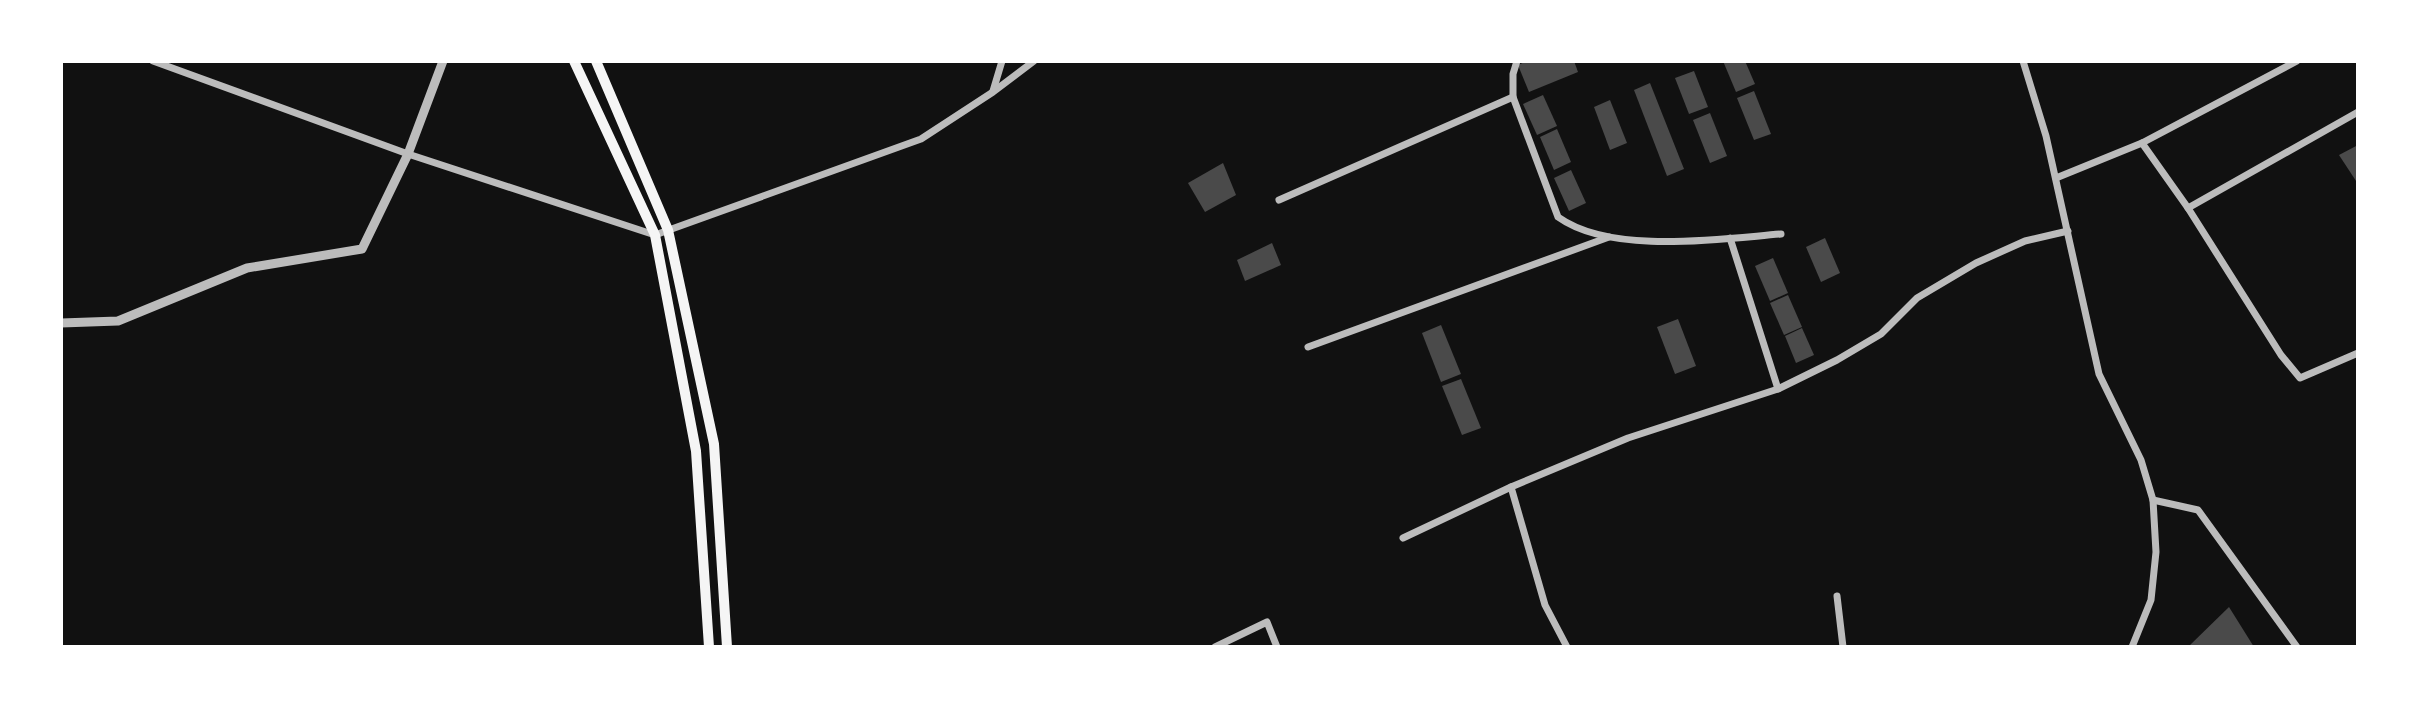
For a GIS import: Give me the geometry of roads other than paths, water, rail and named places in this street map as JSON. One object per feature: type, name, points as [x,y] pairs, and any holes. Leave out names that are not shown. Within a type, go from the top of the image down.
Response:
[{"type":"main road","points":[[574,61],[655,235],[696,451],[709,647]]},
{"type":"main road","points":[[596,61],[668,230],[714,444],[727,647]]},
{"type":"street","points":[[153,61],[408,154],[655,235],[921,139],[993,92],[1034,61]]},
{"type":"street","points":[[61,323],[118,321],[247,268],[362,248],[408,154],[443,61]]},
{"type":"street","points":[[993,92],[1002,61]]},
{"type":"street","points":[[1517,61],[1513,74],[1513,97],[1558,217],[1570,225],[1610,237],[1673,242],[1781,234]]},
{"type":"street","points":[[2023,61],[2046,136],[2099,374],[2141,460],[2153,500],[2156,552],[2151,600],[2132,647]]},
{"type":"street","points":[[2056,178],[2142,143],[2297,61]]},
{"type":"street","points":[[1279,200],[1513,97]]},
{"type":"street","points":[[2188,208],[2358,112]]},
{"type":"street","points":[[2142,143],[2188,208],[2281,355],[2300,378],[2358,353]]},
{"type":"street","points":[[1403,538],[1511,487],[1628,438],[1778,389],[1837,360],[1881,334],[1917,298],[1976,263],[2025,241],[2068,231]]},
{"type":"street","points":[[1308,347],[1610,237]]},
{"type":"street","points":[[1730,238],[1778,389]]},
{"type":"street","points":[[1511,487],[1545,605],[1567,647]]},
{"type":"street","points":[[2153,500],[2198,510],[2297,647]]},
{"type":"street","points":[[1837,596],[1843,647]]},
{"type":"street","points":[[1215,647],[1267,622],[1277,647]]}]
